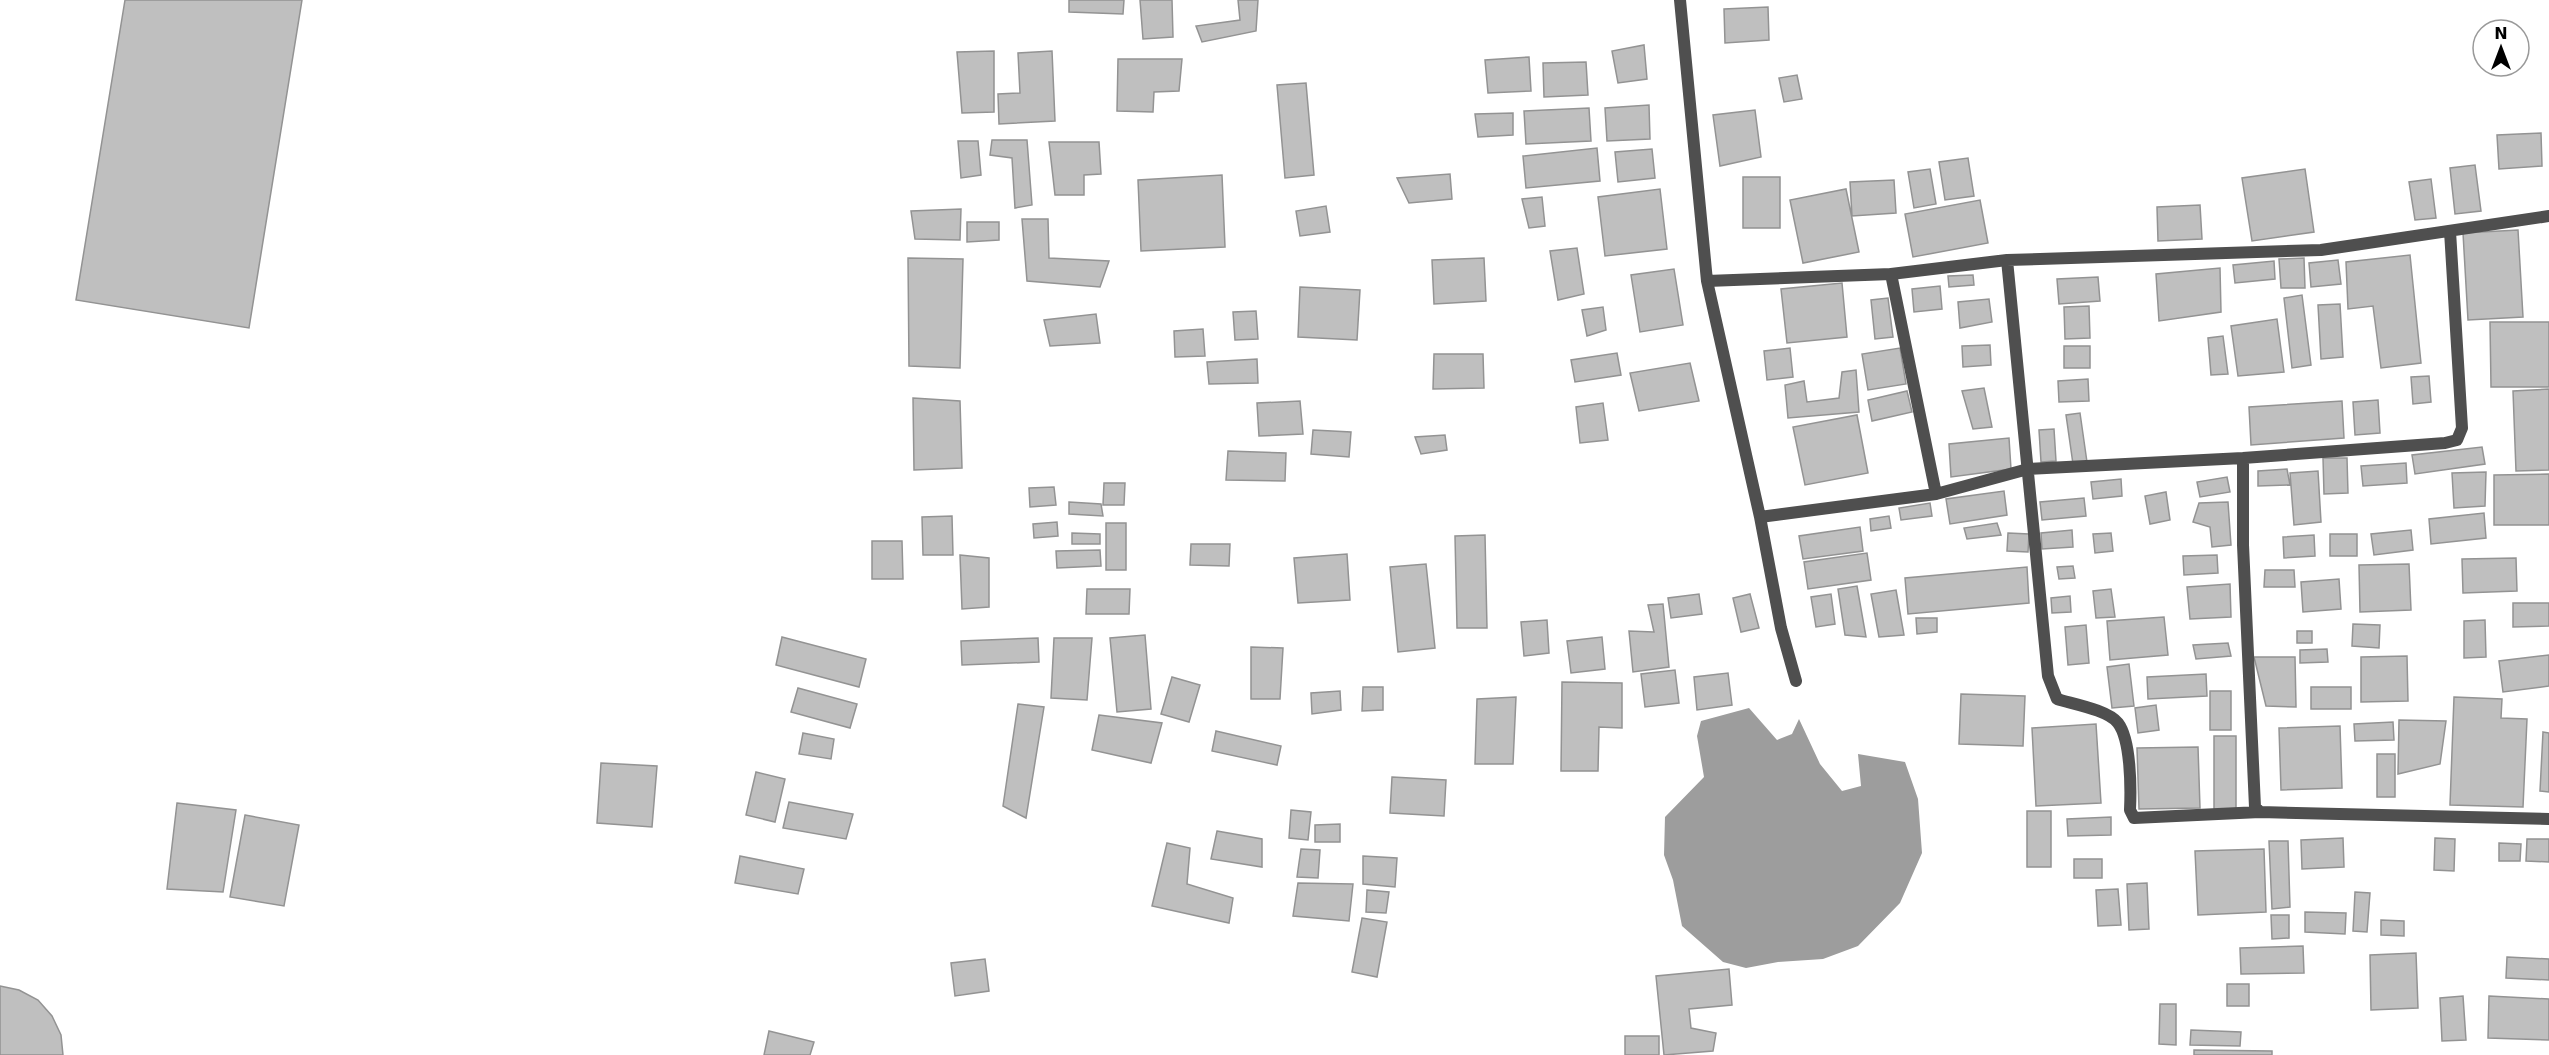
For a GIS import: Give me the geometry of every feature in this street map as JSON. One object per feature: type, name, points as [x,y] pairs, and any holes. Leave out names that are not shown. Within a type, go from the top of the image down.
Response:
[{"type":"street","points":[[1680,0],[1707,281],[1760,517],[1781,628],[1796,681]]},
{"type":"street","points":[[1707,281],[1891,274],[2007,260],[2321,250],[2549,216]]},
{"type":"street","points":[[1760,517],[1936,494],[2028,469],[2243,458],[2445,443],[2457,440],[2462,428],[2450,231]]},
{"type":"street","points":[[2007,260],[2048,676],[2057,699],[2100,712],[2117,722],[2126,744],[2131,814],[2134,818],[2260,812],[2549,819]]},
{"type":"street","points":[[1891,274],[1936,494]]},
{"type":"street","points":[[2243,458],[2243,545],[2253,795],[2255,807],[2260,812]]},
{"type":"shaded area","points":[[1749,708],[1777,740],[1792,734],[1799,719],[1820,764],[1842,791],[1861,786],[1858,754],[1905,762],[1918,799],[1922,853],[1900,903],[1858,946],[1823,959],[1778,962],[1746,968],[1723,962],[1682,926],[1673,880],[1664,855],[1665,817],[1704,777],[1697,736],[1701,721]]},
{"type":"building","points":[[125,0],[302,0],[249,328],[76,300]]},
{"type":"building","points":[[1069,0],[1124,0],[1123,14],[1069,12]]},
{"type":"building","points":[[1140,0],[1172,0],[1173,37],[1143,39]]},
{"type":"building","points":[[1238,0],[1258,0],[1256,31],[1202,42],[1196,26],[1240,20]]},
{"type":"building","points":[[1768,7],[1769,40],[1725,43],[1724,9]]},
{"type":"building","points":[[1644,45],[1647,79],[1618,83],[1612,51]]},
{"type":"building","points":[[994,51],[994,112],[962,113],[957,52]]},
{"type":"building","points":[[1052,51],[1055,121],[999,124],[998,94],[1020,93],[1018,53]]},
{"type":"building","points":[[1529,57],[1531,91],[1488,93],[1485,60]]},
{"type":"building","points":[[1118,59],[1182,59],[1179,91],[1154,92],[1153,112],[1117,111]]},
{"type":"building","points":[[1586,62],[1588,95],[1544,97],[1543,63]]},
{"type":"building","points":[[1797,75],[1802,99],[1784,102],[1779,78]]},
{"type":"building","points":[[1306,83],[1314,175],[1285,178],[1277,85]]},
{"type":"building","points":[[1649,105],[1650,139],[1607,141],[1605,108]]},
{"type":"building","points":[[1589,108],[1591,141],[1526,144],[1524,111]]},
{"type":"building","points":[[1755,110],[1761,157],[1720,166],[1713,115]]},
{"type":"building","points":[[1513,113],[1513,135],[1478,137],[1475,114]]},
{"type":"building","points":[[2541,133],[2542,166],[2499,169],[2497,135]]},
{"type":"building","points":[[992,140],[1027,140],[1032,205],[1015,208],[1012,158],[990,155]]},
{"type":"building","points":[[958,141],[978,141],[981,175],[961,178]]},
{"type":"building","points":[[1049,142],[1099,142],[1101,174],[1084,175],[1084,195],[1055,195]]},
{"type":"building","points":[[1597,148],[1600,181],[1526,188],[1523,156]]},
{"type":"building","points":[[1652,149],[1655,178],[1618,182],[1615,152]]},
{"type":"building","points":[[1968,158],[1974,196],[1945,200],[1939,162]]},
{"type":"building","points":[[2475,165],[2481,211],[2455,214],[2450,168]]},
{"type":"building","points":[[1930,169],[1936,204],[1914,208],[1908,172]]},
{"type":"building","points":[[2305,169],[2314,232],[2252,241],[2242,178]]},
{"type":"building","points":[[1450,174],[1452,199],[1409,203],[1397,178]]},
{"type":"building","points":[[1222,175],[1225,247],[1141,251],[1138,180]]},
{"type":"building","points":[[1743,177],[1780,177],[1780,228],[1743,228]]},
{"type":"building","points":[[2431,179],[2436,218],[2415,220],[2409,182]]},
{"type":"building","points":[[1894,180],[1896,213],[1852,216],[1850,182]]},
{"type":"building","points":[[1660,189],[1667,249],[1605,256],[1598,197]]},
{"type":"building","points":[[1846,189],[1859,252],[1803,263],[1790,200]]},
{"type":"building","points":[[1542,197],[1545,226],[1529,228],[1522,199]]},
{"type":"building","points":[[1980,200],[1988,243],[1913,257],[1905,214]]},
{"type":"building","points":[[2200,205],[2202,239],[2158,241],[2157,207]]},
{"type":"building","points":[[1326,206],[1330,232],[1300,236],[1296,211]]},
{"type":"building","points":[[961,209],[960,240],[915,239],[911,211]]},
{"type":"building","points":[[1022,219],[1048,219],[1049,258],[1109,261],[1100,287],[1027,281]]},
{"type":"building","points":[[967,222],[999,222],[999,240],[967,242]]},
{"type":"building","points":[[2518,230],[2523,317],[2468,320],[2463,233]]},
{"type":"building","points":[[1577,248],[1584,294],[1558,300],[1550,251]]},
{"type":"building","points":[[2410,255],[2421,363],[2381,368],[2373,306],[2348,309],[2346,262]]},
{"type":"building","points":[[908,258],[963,259],[960,368],[909,366]]},
{"type":"building","points":[[1484,258],[1486,301],[1434,304],[1432,260]]},
{"type":"building","points":[[2304,258],[2305,288],[2281,288],[2279,259]]},
{"type":"building","points":[[2338,260],[2341,284],[2311,287],[2309,263]]},
{"type":"building","points":[[2274,261],[2275,279],[2235,283],[2233,265]]},
{"type":"building","points":[[2220,268],[2221,312],[2159,321],[2156,274]]},
{"type":"building","points":[[1674,269],[1683,325],[1640,332],[1631,275]]},
{"type":"building","points":[[1973,275],[1974,285],[1949,287],[1948,276]]},
{"type":"building","points":[[2098,277],[2100,301],[2059,304],[2057,279]]},
{"type":"building","points":[[1842,283],[1847,337],[1787,343],[1781,289]]},
{"type":"building","points":[[1940,286],[1942,309],[1914,312],[1912,289]]},
{"type":"building","points":[[1300,287],[1360,290],[1357,340],[1298,337]]},
{"type":"building","points":[[2302,295],[2311,365],[2292,368],[2284,298]]},
{"type":"building","points":[[1888,298],[1893,337],[1875,339],[1871,300]]},
{"type":"building","points":[[1989,299],[1992,322],[1960,328],[1958,302]]},
{"type":"building","points":[[2340,304],[2343,357],[2321,359],[2318,305]]},
{"type":"building","points":[[2089,306],[2090,338],[2065,339],[2064,307]]},
{"type":"building","points":[[1603,307],[1606,330],[1587,336],[1582,310]]},
{"type":"building","points":[[1256,311],[1258,339],[1235,340],[1233,312]]},
{"type":"building","points":[[1096,314],[1100,343],[1050,346],[1044,320]]},
{"type":"building","points":[[2277,319],[2284,372],[2238,376],[2231,326]]},
{"type":"building","points":[[2490,322],[2549,322],[2549,387],[2491,387]]},
{"type":"building","points":[[1203,329],[1205,356],[1175,357],[1174,331]]},
{"type":"building","points":[[2223,336],[2228,374],[2211,375],[2208,338]]},
{"type":"building","points":[[1990,345],[1991,365],[1963,367],[1962,346]]},
{"type":"building","points":[[2064,346],[2090,346],[2090,368],[2064,368]]},
{"type":"building","points":[[1790,348],[1793,377],[1767,380],[1764,351]]},
{"type":"building","points":[[1900,348],[1906,384],[1868,390],[1862,354]]},
{"type":"building","points":[[1617,353],[1621,375],[1575,382],[1571,360]]},
{"type":"building","points":[[1434,354],[1483,354],[1484,388],[1433,389]]},
{"type":"building","points":[[1257,359],[1258,383],[1209,384],[1207,362]]},
{"type":"building","points":[[1690,363],[1699,401],[1639,411],[1630,373]]},
{"type":"building","points":[[1856,370],[1859,412],[1788,418],[1785,385],[1804,381],[1807,402],[1839,398],[1842,372]]},
{"type":"building","points":[[2429,376],[2431,402],[2413,404],[2411,377]]},
{"type":"building","points":[[2088,379],[2089,401],[2059,402],[2058,381]]},
{"type":"building","points":[[1984,388],[1992,427],[1973,429],[1962,391]]},
{"type":"building","points":[[2549,389],[2549,470],[2516,471],[2513,391]]},
{"type":"building","points":[[1907,391],[1912,412],[1872,421],[1868,400]]},
{"type":"building","points":[[913,398],[960,401],[962,468],[914,470]]},
{"type":"building","points":[[2378,400],[2380,433],[2355,435],[2353,402]]},
{"type":"building","points":[[1300,401],[1303,434],[1259,436],[1257,403]]},
{"type":"building","points":[[2342,401],[2344,438],[2251,445],[2249,407]]},
{"type":"building","points":[[1603,403],[1608,440],[1580,443],[1576,407]]},
{"type":"building","points":[[2080,413],[2087,462],[2073,464],[2066,415]]},
{"type":"building","points":[[1857,415],[1868,473],[1805,485],[1793,427]]},
{"type":"building","points":[[2054,429],[2056,461],[2041,462],[2039,430]]},
{"type":"building","points":[[1313,430],[1351,432],[1349,457],[1311,454]]},
{"type":"building","points":[[1445,435],[1447,450],[1421,454],[1415,437]]},
{"type":"building","points":[[2009,438],[2011,469],[1951,477],[1949,444]]},
{"type":"building","points":[[2482,447],[2485,464],[2415,474],[2412,455]]},
{"type":"building","points":[[1228,451],[1286,453],[1285,481],[1226,480]]},
{"type":"building","points":[[2323,458],[2347,458],[2348,493],[2324,494]]},
{"type":"building","points":[[2406,463],[2407,483],[2363,486],[2361,466]]},
{"type":"building","points":[[2287,469],[2290,485],[2258,486],[2258,471]]},
{"type":"building","points":[[2318,471],[2321,522],[2294,525],[2290,473]]},
{"type":"building","points":[[2486,472],[2485,506],[2454,508],[2452,473]]},
{"type":"building","points":[[2549,474],[2549,525],[2494,525],[2494,475]]},
{"type":"building","points":[[2227,477],[2230,492],[2200,497],[2197,482]]},
{"type":"building","points":[[2121,479],[2122,496],[2093,499],[2091,482]]},
{"type":"building","points":[[1104,483],[1125,483],[1124,505],[1103,505]]},
{"type":"building","points":[[1054,487],[1056,505],[1030,507],[1029,488]]},
{"type":"building","points":[[2004,491],[2007,515],[1950,524],[1946,499]]},
{"type":"building","points":[[2166,492],[2170,520],[2150,524],[2145,496]]},
{"type":"building","points":[[2084,498],[2086,516],[2042,520],[2040,502]]},
{"type":"building","points":[[1069,502],[1101,504],[1103,516],[1069,514]]},
{"type":"building","points":[[2228,502],[2231,545],[2212,547],[2210,527],[2193,522],[2199,503]]},
{"type":"building","points":[[1930,503],[1932,516],[1901,520],[1899,508]]},
{"type":"building","points":[[2484,513],[2486,538],[2431,544],[2429,519]]},
{"type":"building","points":[[952,516],[953,555],[923,555],[922,517]]},
{"type":"building","points":[[1889,516],[1891,528],[1871,531],[1870,519]]},
{"type":"building","points":[[1057,522],[1058,536],[1034,538],[1033,524]]},
{"type":"building","points":[[1106,523],[1126,523],[1126,570],[1106,570]]},
{"type":"building","points":[[1997,523],[2001,535],[1967,539],[1964,528]]},
{"type":"building","points":[[1860,527],[1863,551],[1803,559],[1799,536]]},
{"type":"building","points":[[2072,530],[2073,547],[2042,549],[2041,533]]},
{"type":"building","points":[[2411,530],[2413,550],[2374,555],[2371,534]]},
{"type":"building","points":[[1072,533],[1100,534],[1100,544],[1072,544]]},
{"type":"building","points":[[2008,533],[2029,534],[2028,552],[2007,551]]},
{"type":"building","points":[[2111,533],[2113,551],[2095,553],[2093,534]]},
{"type":"building","points":[[2330,534],[2357,534],[2357,556],[2330,556]]},
{"type":"building","points":[[1485,535],[1487,628],[1457,628],[1455,536]]},
{"type":"building","points":[[2314,535],[2315,556],[2284,558],[2283,537]]},
{"type":"building","points":[[872,541],[902,541],[903,579],[872,579]]},
{"type":"building","points":[[1191,544],[1230,544],[1229,566],[1190,565]]},
{"type":"building","points":[[1100,550],[1101,566],[1057,568],[1056,551]]},
{"type":"building","points":[[1867,553],[1871,580],[1808,589],[1804,562]]},
{"type":"building","points":[[1347,554],[1350,600],[1298,603],[1294,558]]},
{"type":"building","points":[[960,555],[989,558],[989,607],[962,609]]},
{"type":"building","points":[[2217,555],[2218,573],[2184,575],[2183,556]]},
{"type":"building","points":[[2516,558],[2517,591],[2463,593],[2462,559]]},
{"type":"building","points":[[1426,564],[1435,648],[1398,652],[1390,567]]},
{"type":"building","points":[[2409,564],[2411,610],[2360,612],[2359,565]]},
{"type":"building","points":[[2073,566],[2075,578],[2059,579],[2057,567]]},
{"type":"building","points":[[2027,567],[2029,603],[1908,614],[1905,578]]},
{"type":"building","points":[[2265,570],[2294,570],[2295,587],[2264,587]]},
{"type":"building","points":[[2339,579],[2341,609],[2303,612],[2301,582]]},
{"type":"building","points":[[2230,584],[2231,617],[2190,619],[2187,587]]},
{"type":"building","points":[[1857,586],[1866,637],[1845,635],[1838,589]]},
{"type":"building","points":[[1087,589],[1130,589],[1129,614],[1086,614]]},
{"type":"building","points":[[2111,589],[2115,617],[2096,618],[2093,591]]},
{"type":"building","points":[[1896,590],[1904,635],[1879,637],[1871,594]]},
{"type":"building","points":[[1699,594],[1702,614],[1671,618],[1668,598]]},
{"type":"building","points":[[1750,594],[1759,628],[1741,632],[1733,598]]},
{"type":"building","points":[[1831,594],[1835,624],[1816,627],[1811,597]]},
{"type":"building","points":[[2070,596],[2071,612],[2052,613],[2051,598]]},
{"type":"building","points":[[2513,603],[2549,603],[2549,626],[2513,627]]},
{"type":"building","points":[[1663,604],[1669,667],[1633,672],[1629,631],[1654,632],[1648,605]]},
{"type":"building","points":[[2164,617],[2168,655],[2110,660],[2107,621]]},
{"type":"building","points":[[1916,618],[1937,618],[1937,632],[1917,634]]},
{"type":"building","points":[[1547,620],[1549,653],[1524,656],[1521,622]]},
{"type":"building","points":[[2485,620],[2486,657],[2464,658],[2464,621]]},
{"type":"building","points":[[2353,624],[2380,625],[2379,648],[2352,646]]},
{"type":"building","points":[[2086,625],[2089,663],[2068,665],[2065,627]]},
{"type":"building","points":[[2297,631],[2312,631],[2312,643],[2297,643]]},
{"type":"building","points":[[1145,635],[1151,709],[1117,712],[1110,638]]},
{"type":"building","points":[[782,637],[866,659],[859,687],[776,665]]},
{"type":"building","points":[[1602,637],[1605,669],[1571,673],[1567,641]]},
{"type":"building","points":[[1038,638],[1039,662],[962,665],[961,641]]},
{"type":"building","points":[[1054,638],[1092,638],[1087,700],[1051,698]]},
{"type":"building","points":[[2228,643],[2231,656],[2196,659],[2193,645]]},
{"type":"building","points":[[1251,647],[1283,648],[1280,699],[1251,699]]},
{"type":"building","points":[[2327,649],[2328,662],[2300,663],[2300,650]]},
{"type":"building","points":[[2549,655],[2549,686],[2503,692],[2499,661]]},
{"type":"building","points":[[2407,656],[2408,701],[2361,702],[2361,657]]},
{"type":"building","points":[[2254,657],[2295,657],[2296,707],[2266,706]]},
{"type":"building","points":[[2129,664],[2134,706],[2112,708],[2107,667]]},
{"type":"building","points":[[1675,670],[1679,703],[1645,707],[1641,674]]},
{"type":"building","points":[[1728,673],[1732,705],[1697,710],[1694,677]]},
{"type":"building","points":[[2206,674],[2207,696],[2148,699],[2147,677]]},
{"type":"building","points":[[1172,677],[1200,685],[1189,722],[1161,714]]},
{"type":"building","points":[[1562,682],[1622,683],[1622,728],[1599,727],[1598,771],[1561,771]]},
{"type":"building","points":[[1363,687],[1383,687],[1383,710],[1362,711]]},
{"type":"building","points":[[2311,687],[2351,687],[2351,709],[2311,709]]},
{"type":"building","points":[[798,688],[857,704],[850,728],[791,712]]},
{"type":"building","points":[[1340,691],[1341,710],[1312,714],[1311,693]]},
{"type":"building","points":[[2210,691],[2231,691],[2231,730],[2210,730]]},
{"type":"building","points":[[1961,694],[2025,696],[2023,746],[1959,744]]},
{"type":"building","points":[[1516,697],[1513,764],[1475,764],[1477,699]]},
{"type":"building","points":[[2454,697],[2502,699],[2501,718],[2527,719],[2523,807],[2450,805]]},
{"type":"building","points":[[1018,704],[1044,707],[1026,818],[1003,806]]},
{"type":"building","points":[[2156,705],[2159,730],[2138,733],[2135,708]]},
{"type":"building","points":[[1099,715],[1162,723],[1151,763],[1092,750]]},
{"type":"building","points":[[2399,720],[2446,721],[2440,764],[2398,774]]},
{"type":"building","points":[[2393,722],[2394,740],[2355,741],[2354,724]]},
{"type":"building","points":[[2096,724],[2101,803],[2036,806],[2032,728]]},
{"type":"building","points":[[2340,726],[2342,788],[2281,790],[2279,728]]},
{"type":"building","points":[[1216,731],[1281,746],[1277,765],[1212,751]]},
{"type":"building","points":[[2543,732],[2549,733],[2549,792],[2540,791]]},
{"type":"building","points":[[803,733],[834,739],[831,759],[799,754]]},
{"type":"building","points":[[2214,736],[2236,736],[2236,811],[2214,811]]},
{"type":"building","points":[[2198,747],[2200,808],[2139,809],[2137,748]]},
{"type":"building","points":[[2377,754],[2395,754],[2395,797],[2377,797]]},
{"type":"building","points":[[601,763],[657,766],[652,827],[597,823]]},
{"type":"building","points":[[756,772],[785,779],[775,822],[746,815]]},
{"type":"building","points":[[1392,777],[1446,780],[1444,816],[1390,813]]},
{"type":"building","points":[[789,802],[853,814],[846,839],[783,828]]},
{"type":"building","points":[[177,803],[236,810],[223,892],[167,889]]},
{"type":"building","points":[[1291,810],[1311,812],[1308,840],[1289,838]]},
{"type":"building","points":[[2027,811],[2051,811],[2051,867],[2027,867]]},
{"type":"building","points":[[245,815],[299,825],[284,906],[230,897]]},
{"type":"building","points":[[2111,817],[2111,835],[2068,836],[2067,819]]},
{"type":"building","points":[[1340,824],[1340,842],[1315,842],[1315,825]]},
{"type":"building","points":[[1217,831],[1262,839],[1262,867],[1211,859]]},
{"type":"building","points":[[2343,838],[2344,867],[2302,869],[2301,840]]},
{"type":"building","points":[[2435,838],[2455,839],[2454,871],[2434,870]]},
{"type":"building","points":[[2527,839],[2549,839],[2549,862],[2526,861]]},
{"type":"building","points":[[2269,841],[2288,841],[2290,907],[2272,909]]},
{"type":"building","points":[[1167,843],[1190,848],[1187,884],[1233,898],[1229,923],[1152,906]]},
{"type":"building","points":[[2499,843],[2521,844],[2520,861],[2499,861]]},
{"type":"building","points":[[1301,849],[1320,850],[1318,878],[1297,877]]},
{"type":"building","points":[[2264,849],[2266,912],[2198,915],[2195,851]]},
{"type":"building","points":[[740,856],[804,869],[798,894],[735,883]]},
{"type":"building","points":[[1363,856],[1397,858],[1395,887],[1363,884]]},
{"type":"building","points":[[2074,859],[2102,859],[2102,878],[2074,878]]},
{"type":"building","points":[[1298,883],[1353,884],[1349,921],[1293,916]]},
{"type":"building","points":[[2147,883],[2149,929],[2129,930],[2127,884]]},
{"type":"building","points":[[2118,889],[2121,925],[2098,926],[2096,890]]},
{"type":"building","points":[[1367,890],[1389,892],[1386,913],[1366,912]]},
{"type":"building","points":[[2355,892],[2370,893],[2367,932],[2353,931]]},
{"type":"building","points":[[2305,912],[2346,913],[2345,934],[2305,932]]},
{"type":"building","points":[[2271,915],[2289,915],[2289,938],[2272,939]]},
{"type":"building","points":[[1362,918],[1387,922],[1377,977],[1352,972]]},
{"type":"building","points":[[2381,920],[2404,921],[2404,936],[2381,935]]},
{"type":"building","points":[[2303,946],[2304,973],[2241,974],[2240,948]]},
{"type":"building","points":[[2416,953],[2418,1008],[2371,1010],[2370,955]]},
{"type":"building","points":[[2507,957],[2549,959],[2549,980],[2506,978]]},
{"type":"building","points":[[985,959],[989,991],[955,996],[951,963]]},
{"type":"building","points":[[1729,969],[1732,1005],[1689,1009],[1691,1028],[1716,1033],[1713,1051],[1664,1055],[1656,976]]},
{"type":"building","points":[[2227,984],[2249,984],[2249,1006],[2227,1006]]},
{"type":"building","points":[[0,986],[19,990],[38,1000],[52,1016],[61,1035],[63,1055],[0,1055]]},
{"type":"building","points":[[2463,996],[2466,1040],[2442,1041],[2440,998]]},
{"type":"building","points":[[2489,996],[2549,999],[2549,1040],[2488,1038]]},
{"type":"building","points":[[2160,1004],[2176,1004],[2176,1045],[2159,1044]]},
{"type":"building","points":[[2191,1030],[2241,1032],[2240,1046],[2190,1045]]},
{"type":"building","points":[[769,1031],[814,1042],[810,1055],[764,1055]]},
{"type":"building","points":[[1625,1036],[1659,1036],[1659,1055],[1625,1055]]},
{"type":"building","points":[[2194,1050],[2272,1051],[2272,1055],[2194,1055]]}]
